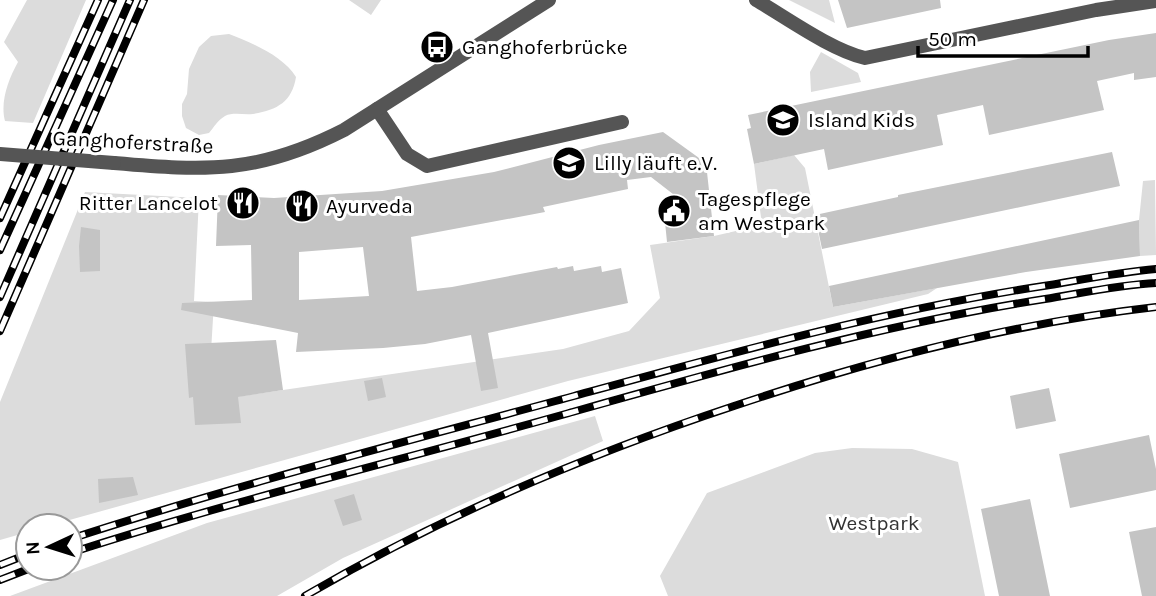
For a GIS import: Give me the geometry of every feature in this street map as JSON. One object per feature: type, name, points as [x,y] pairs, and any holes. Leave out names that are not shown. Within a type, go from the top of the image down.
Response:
[{"type":"street","name":"Ganghoferstraße","points":[[0,154],[186,169],[241,167],[312,146],[377,110],[549,0]]},
{"type":"street","points":[[757,0],[818,36],[865,58],[1096,10],[1156,1]]},
{"type":"street","points":[[377,110],[407,154],[427,166],[622,122]]},
{"type":"green space","points":[[27,0],[86,0],[33,123],[5,121],[4,114],[6,91],[18,62],[4,42]]},
{"type":"green space","points":[[349,0],[381,0],[371,15]]},
{"type":"green space","points":[[789,0],[829,0],[835,23]]},
{"type":"green space","points":[[229,34],[257,46],[283,63],[296,77],[294,86],[287,99],[276,107],[253,114],[225,116],[209,133],[199,135],[186,128],[182,116],[189,69],[199,47],[211,36]]},
{"type":"green space","points":[[821,52],[858,73],[861,82],[811,92],[810,72]]},
{"type":"green space","points":[[794,155],[805,168],[833,307],[937,288],[928,294],[568,381],[84,516],[84,512],[14,512],[14,536],[0,540],[0,402],[85,192],[199,198],[194,301],[214,302],[208,401],[563,349],[629,331],[660,298],[650,245],[714,236],[762,225],[754,164]]},
{"type":"green space","points":[[1155,180],[1156,255],[1140,256],[1139,220],[1143,181]]},
{"type":"green space","points":[[595,416],[603,441],[343,558],[277,596],[10,596],[48,582],[84,582],[84,569],[207,523]]},
{"type":"green space","name":"Westpark","points":[[852,448],[912,449],[958,462],[985,596],[668,596],[660,576],[707,493],[815,453]]},
{"type":"building","points":[[838,0],[940,0],[941,8],[847,28]]},
{"type":"building","points":[[1156,33],[1156,77],[1134,80],[1134,73],[1097,81],[1104,110],[989,135],[983,105],[937,115],[943,145],[828,170],[824,149],[754,164],[747,129],[751,128],[748,115],[1109,40]]},
{"type":"building","points":[[663,132],[706,163],[714,236],[667,242],[664,212],[691,208],[651,177],[627,180],[628,189],[543,207],[545,212],[411,237],[417,291],[557,267],[573,266],[574,271],[601,266],[602,272],[621,268],[628,303],[488,333],[498,388],[481,391],[471,335],[425,344],[296,352],[298,333],[181,310],[182,303],[252,300],[251,245],[216,246],[218,195],[274,198],[382,191],[494,172]],"holes":[[[363,247],[369,296],[299,300],[299,252]]]},
{"type":"building","points":[[1112,152],[1120,186],[822,249],[815,215],[898,195]]},
{"type":"building","points":[[1139,220],[1140,256],[1026,272],[833,307],[829,286]]},
{"type":"building","points":[[81,227],[100,230],[100,271],[80,272]]},
{"type":"building","points":[[276,340],[283,390],[238,397],[241,423],[195,425],[193,397],[189,398],[185,344]]},
{"type":"building","points":[[382,378],[386,397],[368,401],[364,381]]},
{"type":"building","points":[[1049,388],[1056,421],[1016,429],[1010,396]]},
{"type":"building","points":[[1149,435],[1156,469],[1156,490],[1070,508],[1059,454]]},
{"type":"building","points":[[133,477],[138,495],[99,503],[98,479]]},
{"type":"building","points":[[354,494],[362,520],[343,526],[334,500]]},
{"type":"building","points":[[1030,499],[1050,596],[999,596],[981,509]]},
{"type":"building","points":[[1156,527],[1156,596],[1142,596],[1129,532]]},
{"type":"railway","points":[[0,218],[98,0]]},
{"type":"railway","points":[[0,250],[113,0]]},
{"type":"railway","points":[[0,297],[130,0]]},
{"type":"railway","points":[[0,331],[144,0]]},
{"type":"railway","points":[[84,535],[321,464],[810,333],[930,306],[1156,269]]},
{"type":"railway","points":[[84,549],[256,498],[865,334],[985,309],[1114,287],[1156,283]]},
{"type":"railway","points":[[305,596],[408,540],[515,490],[624,445],[734,406],[837,373],[942,345],[1049,323],[1156,307]]},
{"type":"railway","points":[[0,565],[14,560]]},
{"type":"railway","points":[[0,580],[14,575]]},
{"type":"place","name":"Ganghoferbrücke","points":[[437,47]]},
{"type":"place","name":"Island Kids","points":[[783,120]]},
{"type":"place","name":"Lilly läuft e.V.","points":[[569,163]]},
{"type":"place","name":"Ritter Lancelot","points":[[243,203]]},
{"type":"place","name":"Ayurveda","points":[[302,206]]},
{"type":"place","name":"Tagespflege am Westpark","points":[[674,211]]}]
